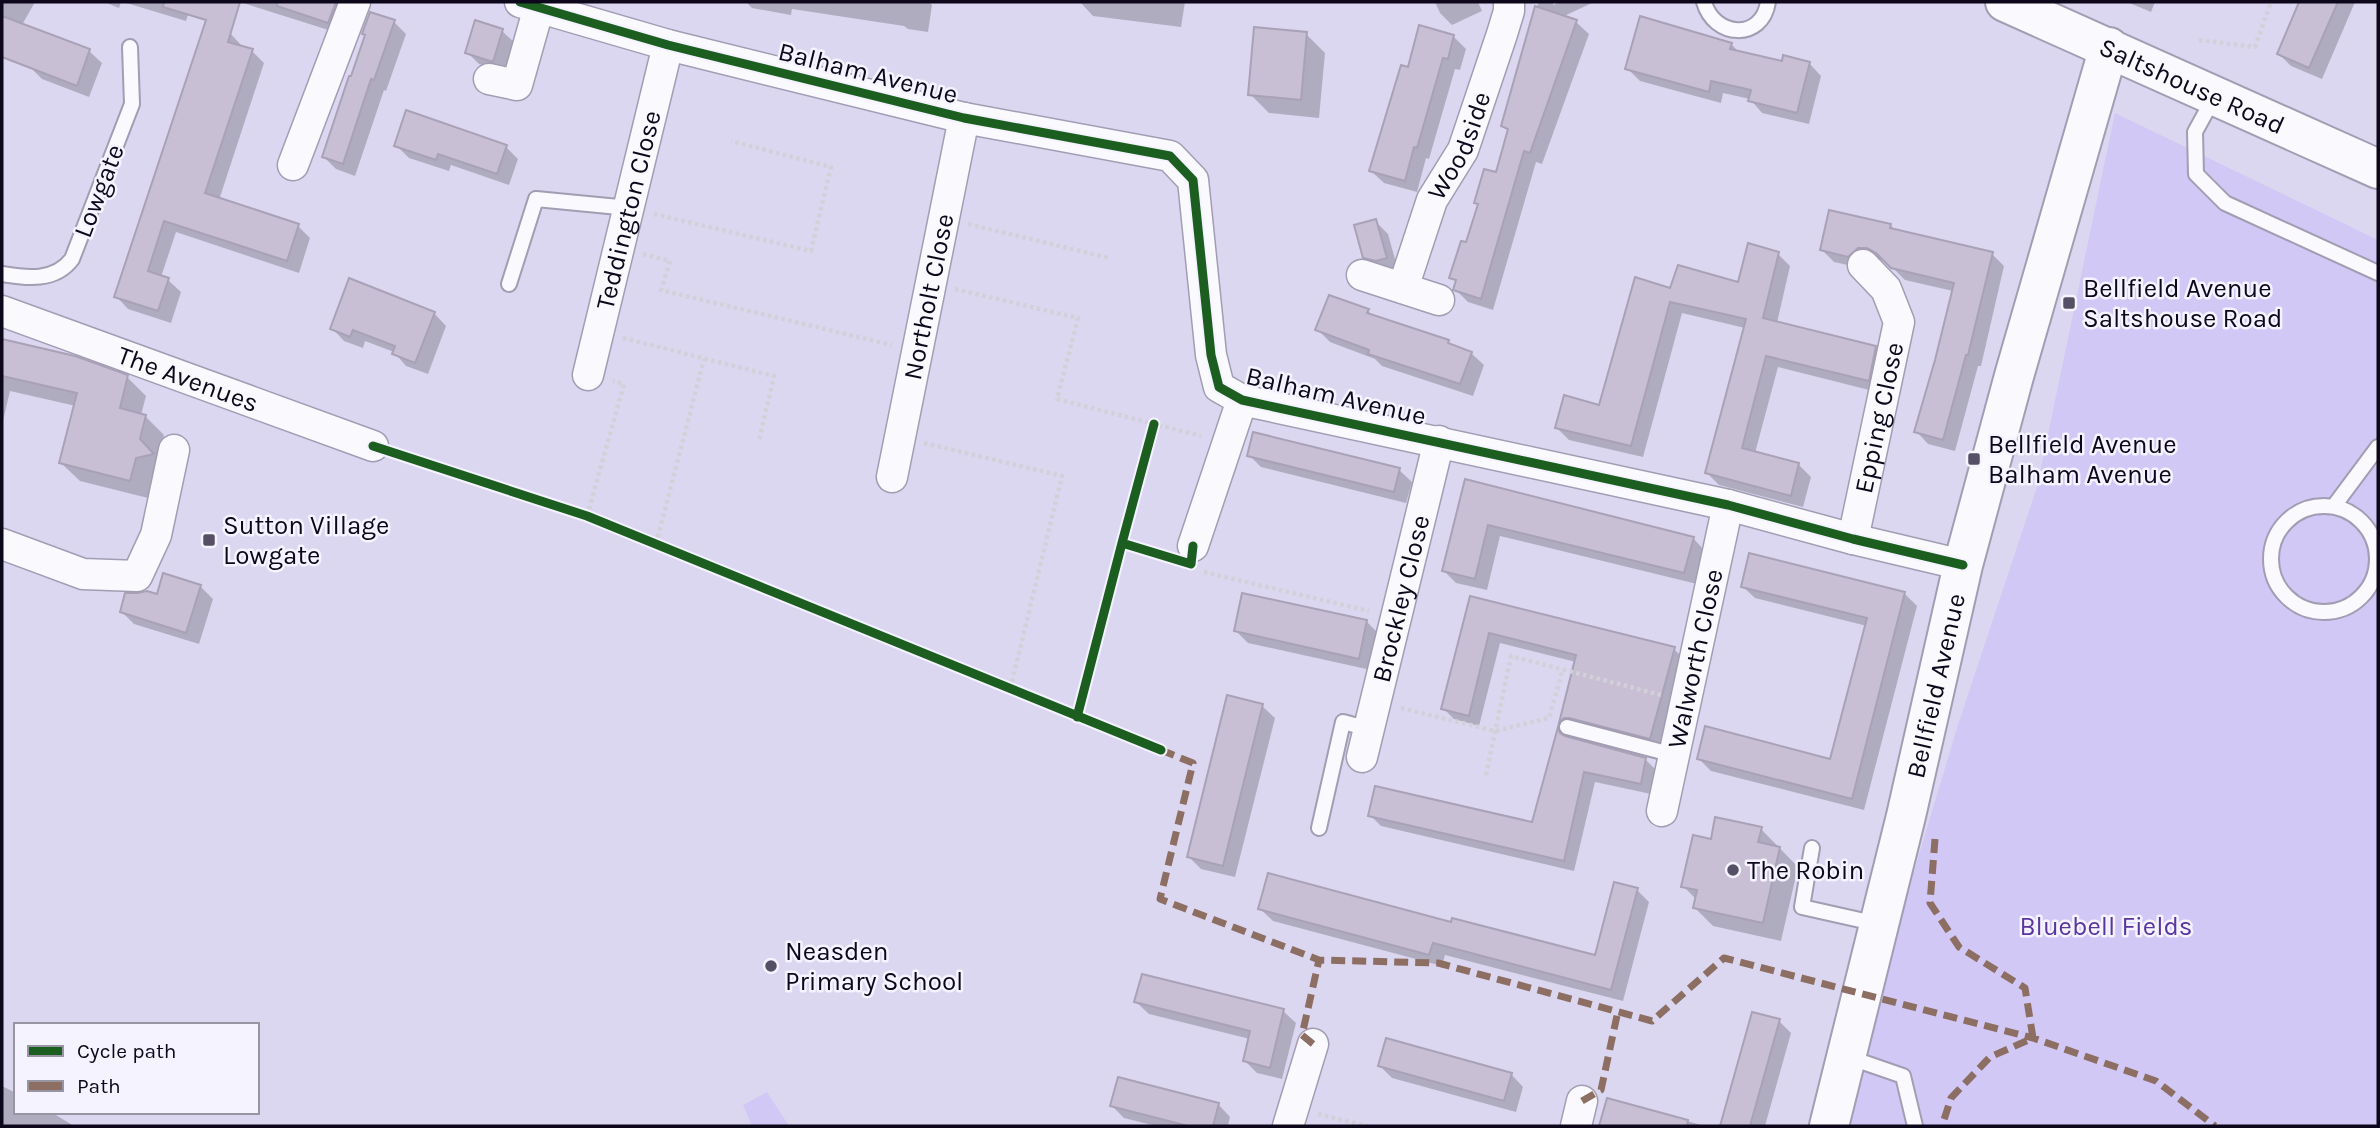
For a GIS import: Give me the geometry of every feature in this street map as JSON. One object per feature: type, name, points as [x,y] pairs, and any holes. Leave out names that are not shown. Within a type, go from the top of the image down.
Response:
[{"type":"street","points":[[293,164],[355,2]]},
{"type":"street","name":"Woodside","points":[[1403,288],[1432,200],[1463,150],[1502,34],[1509,2]]},
{"type":"street","name":"Saltshouse Road","points":[[2005,2],[2378,169]]},
{"type":"street","points":[[489,79],[517,85],[529,5]]},
{"type":"street","name":"Balham Avenue","points":[[529,5],[668,45],[964,118],[1170,156],[1193,180],[1211,355],[1219,387],[1242,400],[1728,505],[1963,565]]},
{"type":"street","name":"Teddington Close","points":[[588,375],[668,45]]},
{"type":"street","name":"Bellfield Avenue","points":[[1829,1126],[1880,925],[1963,565],[2109,47]]},
{"type":"street","name":"Northolt Close","points":[[892,477],[964,118]]},
{"type":"street","name":"Epping Close","points":[[1853,539],[1899,322],[1886,289],[1863,265]]},
{"type":"street","points":[[1362,275],[1439,300]]},
{"type":"street","name":"The Avenues","points":[[2,312],[373,446]]},
{"type":"street","points":[[1192,555],[1242,400]]},
{"type":"street","name":"Brockley Close","points":[[1362,757],[1439,441]]},
{"type":"street","points":[[2,544],[83,574],[137,576],[156,535],[174,450]]},
{"type":"street","name":"Walworth Close","points":[[1662,811],[1728,505]]},
{"type":"street","points":[[1290,1117],[1313,1044]]},
{"type":"lane","points":[[1704,2],[1707,13],[1714,22],[1723,28],[1745,30],[1762,18],[1768,2]]},
{"type":"lane","name":"Lowgate","points":[[2,274],[36,278],[58,271],[72,259],[132,104],[130,47]]},
{"type":"lane","points":[[2215,95],[2195,132],[2196,174],[2225,202],[2378,273]]},
{"type":"lane","points":[[509,284],[536,199],[629,208]]},
{"type":"lane","points":[[2334,506],[2378,447]]},
{"type":"lane","points":[[2316,506],[2334,506],[2351,512],[2364,523],[2373,537],[2378,554],[2377,571],[2370,587],[2359,600],[2344,609],[2328,613],[2310,611],[2293,603],[2280,590],[2272,574],[2270,556],[2274,538],[2284,523],[2299,512],[2316,506]]},
{"type":"lane","points":[[1319,828],[1343,722],[1369,729]]},
{"type":"lane","points":[[1567,727],[1674,755]]},
{"type":"lane","points":[[1812,848],[1802,907],[1880,925]]},
{"type":"lane","points":[[1847,1056],[1903,1076],[1915,1126]]},
{"type":"path","points":[[2199,40],[2255,47],[2271,2]]},
{"type":"path","points":[[629,208],[811,251],[831,167],[731,141]]},
{"type":"path","points":[[944,218],[1109,258]]},
{"type":"path","points":[[619,248],[670,261],[661,290],[917,351]]},
{"type":"path","points":[[931,283],[1078,318],[1057,398],[1153,427],[1228,443]]},
{"type":"path","points":[[598,331],[774,376],[759,440]]},
{"type":"path","points":[[656,544],[704,359]]},
{"type":"path","points":[[587,516],[624,384],[588,375]]},
{"type":"path","points":[[900,437],[1062,476],[1010,690]]},
{"type":"path","points":[[574,512],[598,520]]},
{"type":"path","points":[[644,539],[668,549]]},
{"type":"path","points":[[1192,555],[1207,573],[1397,618]]},
{"type":"path","points":[[1486,775],[1511,656],[1685,702]]},
{"type":"path","points":[[1393,706],[1495,731],[1549,718],[1563,669]]},
{"type":"path","points":[[998,684],[1021,694]]},
{"type":"path","points":[[1290,1117],[1367,1126]]},
{"type":"green space","name":"Bluebell Fields","points":[[2115,113],[2378,240],[2378,1126],[1848,1126],[1887,961],[1957,728],[2037,487]]},
{"type":"green space","points":[[767,1092],[789,1126],[752,1126],[743,1105]]},
{"type":"building","points":[[164,2],[240,2],[228,42],[253,49],[205,193],[299,224],[287,261],[164,221],[148,271],[169,278],[158,311],[114,297],[206,20],[163,7]]},
{"type":"building","points":[[277,2],[336,2],[328,23],[277,6]]},
{"type":"building","points":[[2299,2],[2338,2],[2309,68],[2277,54]]},
{"type":"building","points":[[1535,6],[1577,20],[1530,153],[1524,151],[1481,299],[1453,290],[1456,280],[1449,278],[1461,241],[1466,242],[1478,204],[1474,203],[1484,169],[1496,172],[1508,129],[1501,126]]},
{"type":"building","points":[[370,12],[395,20],[374,80],[371,79],[343,164],[322,157],[365,35],[362,34]]},
{"type":"building","points":[[2,16],[90,49],[77,86],[2,57]]},
{"type":"building","points":[[1640,16],[1732,43],[1730,49],[1782,61],[1783,55],[1810,62],[1797,113],[1748,101],[1751,90],[1711,81],[1709,92],[1625,69]]},
{"type":"building","points":[[475,20],[503,29],[493,62],[465,53]]},
{"type":"building","points":[[1419,25],[1454,35],[1448,59],[1443,58],[1405,181],[1369,171],[1401,65],[1408,67]]},
{"type":"building","points":[[1254,27],[1307,32],[1301,100],[1248,95]]},
{"type":"building","points":[[406,110],[507,145],[497,174],[438,154],[436,160],[394,146]]},
{"type":"building","points":[[1829,210],[1891,224],[1890,228],[1993,252],[1968,355],[1943,440],[1914,432],[1954,283],[1891,268],[1867,248],[1858,248],[1848,257],[1820,250]]},
{"type":"building","points":[[1376,219],[1387,258],[1376,261],[1363,258],[1354,225]]},
{"type":"building","points":[[1748,243],[1779,252],[1763,318],[1876,346],[1869,381],[1766,356],[1742,448],[1799,463],[1791,496],[1705,473],[1746,319],[1670,302],[1631,446],[1555,428],[1564,395],[1599,405],[1635,277],[1670,288],[1678,265],[1738,282]]},
{"type":"building","points":[[349,278],[435,312],[415,363],[392,354],[395,346],[353,330],[350,337],[330,329]]},
{"type":"building","points":[[1329,295],[1369,309],[1367,313],[1449,340],[1448,343],[1472,352],[1460,384],[1368,354],[1369,350],[1315,330]]},
{"type":"building","points":[[2,339],[75,356],[128,375],[120,408],[146,415],[140,439],[154,454],[136,458],[130,481],[59,463],[77,393],[2,376]]},
{"type":"building","points":[[1253,432],[1400,468],[1394,492],[1247,456]]},
{"type":"building","points":[[1465,479],[1694,537],[1684,573],[1488,525],[1475,579],[1442,571]]},
{"type":"building","points":[[1749,553],[1905,592],[1852,799],[1697,759],[1705,726],[1830,759],[1867,618],[1741,587]]},
{"type":"building","points":[[163,573],[201,585],[186,633],[120,612],[125,593],[147,591],[157,594]]},
{"type":"building","points":[[1242,593],[1367,620],[1359,659],[1234,631]]},
{"type":"building","points":[[1470,596],[1675,647],[1650,739],[1569,718],[1564,718],[1559,723],[1576,655],[1489,633],[1469,716],[1441,709]]},
{"type":"building","points":[[1227,695],[1263,704],[1223,866],[1187,857]]},
{"type":"building","points":[[1558,727],[1560,733],[1565,736],[1646,758],[1641,784],[1584,772],[1564,861],[1368,816],[1375,786],[1532,822]]},
{"type":"building","points":[[1715,817],[1762,827],[1758,842],[1780,847],[1763,923],[1693,908],[1697,890],[1681,887],[1693,835],[1711,839]]},
{"type":"building","points":[[1268,873],[1451,922],[1452,918],[1595,955],[1614,882],[1638,888],[1611,990],[1433,943],[1429,955],[1258,909]]},
{"type":"building","points":[[1142,974],[1284,1009],[1270,1068],[1243,1061],[1250,1031],[1134,1002]]},
{"type":"building","points":[[1752,1012],[1780,1019],[1750,1126],[1720,1126]]},
{"type":"building","points":[[1386,1038],[1512,1073],[1504,1101],[1378,1066]]},
{"type":"building","points":[[1118,1077],[1219,1103],[1213,1126],[1188,1126],[1110,1106]]},
{"type":"building","points":[[1607,1098],[1688,1120],[1687,1126],[1599,1126]]},
{"type":"marked path","points":[[1161,750],[1193,763],[1160,899],[1319,960],[1438,963],[1652,1021],[1724,958],[2033,1038],[2156,1081],[2215,1126]]},
{"type":"marked path","points":[[1935,839],[1930,903],[1959,947],[2025,988],[2033,1038],[1990,1057],[1951,1098],[1942,1126]]},
{"type":"marked path","points":[[1313,1044],[1302,1035],[1319,960]]},
{"type":"marked path","points":[[1582,1101],[1601,1090],[1618,1011]]},
{"type":"cycle path","points":[[520,2],[668,45],[964,118],[1170,156],[1193,180],[1211,355],[1219,387],[1242,400],[1728,505],[1963,565]]},
{"type":"cycle path","points":[[1122,543],[1154,424]]},
{"type":"cycle path","points":[[373,446],[587,516],[1161,750]]},
{"type":"cycle path","points":[[1077,717],[1122,543],[1191,564],[1193,546]]},
{"type":"place","name":"Bellfield Avenue Saltshouse Road","points":[[2069,303]]},
{"type":"place","name":"Bellfield Avenue Balham Avenue","points":[[1974,459]]},
{"type":"place","name":"Sutton Village Lowgate","points":[[209,540]]},
{"type":"place","name":"The Robin","points":[[1733,870]]},
{"type":"place","name":"Neasden Primary School","points":[[771,966]]}]
